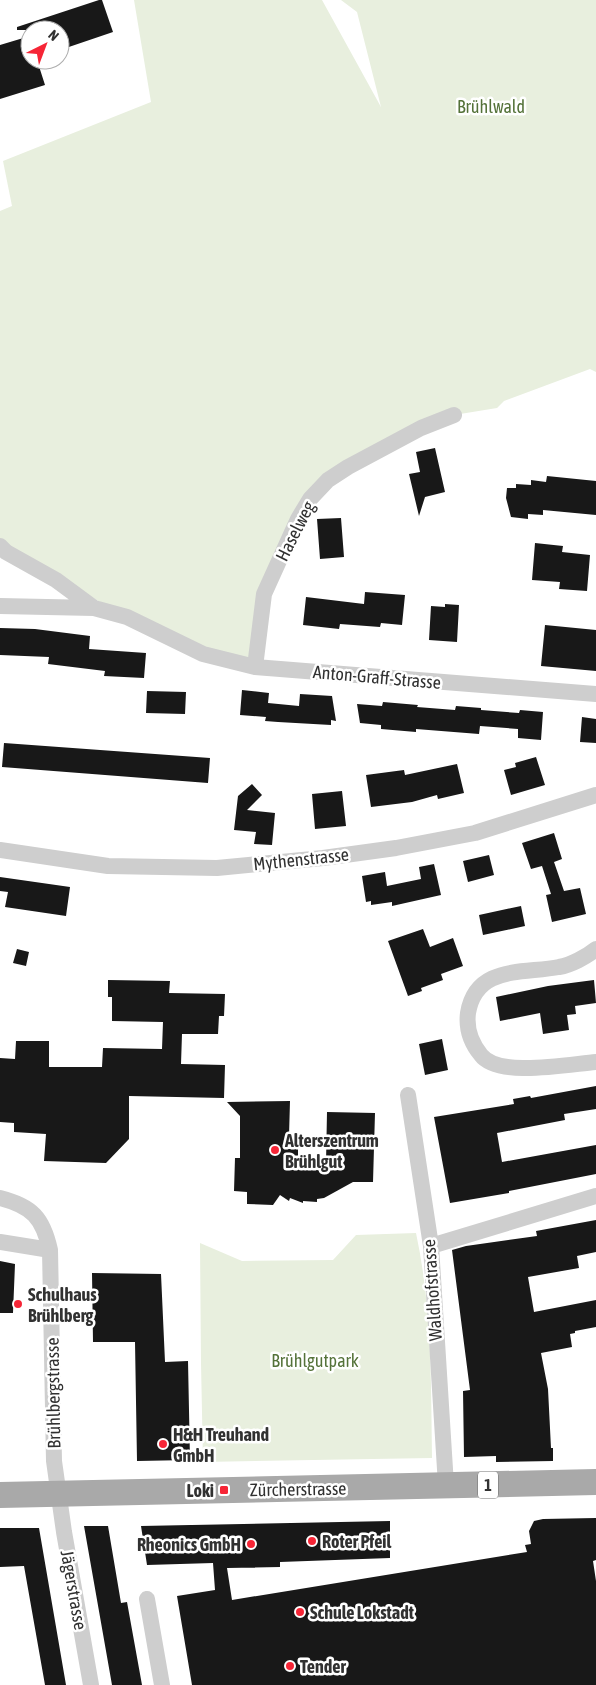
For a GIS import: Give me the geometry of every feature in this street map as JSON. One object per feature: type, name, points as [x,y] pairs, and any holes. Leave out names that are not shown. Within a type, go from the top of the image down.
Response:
[{"type":"main road","name":"Zürcherstrasse","points":[[0,1495],[596,1482]]},
{"type":"street","name":"Haselweg","points":[[255,667],[264,594],[298,518],[310,499],[328,480],[348,467],[421,428],[454,414]]},
{"type":"street","points":[[0,546],[6,552],[56,580],[94,608]]},
{"type":"street","points":[[0,606],[94,608]]},
{"type":"street","name":"Anton-Graff-Strasse","points":[[94,608],[127,617],[203,654],[255,667],[596,694]]},
{"type":"street","name":"Mythenstrasse","points":[[0,850],[108,866],[217,868],[323,858],[396,848],[475,834],[596,795]]},
{"type":"street","points":[[596,949],[589,955],[560,967],[500,975],[487,981],[476,993],[470,1005],[468,1018],[468,1030],[474,1046],[484,1059],[501,1067],[519,1069],[596,1062]]},
{"type":"street","name":"Waldhofstrasse","points":[[408,1095],[430,1246],[446,1486]]},
{"type":"street","points":[[430,1246],[596,1196]]},
{"type":"street","name":"Brühlbergstrasse","points":[[0,1198],[19,1204],[32,1212],[41,1223],[50,1250],[54,1461],[58,1494]]},
{"type":"street","points":[[0,1242],[50,1250]]},
{"type":"street","name":"Jägerstrasse","points":[[58,1494],[91,1685]]},
{"type":"street","points":[[147,1599],[162,1685]]},
{"type":"green space","name":"Brühlwald","points":[[134,0],[322,0],[381,107],[357,12],[341,0],[596,0],[596,372],[590,369],[504,401],[497,408],[454,415],[328,480],[265,594],[255,667],[127,617],[0,546],[0,211],[12,206],[3,161],[151,102]]},
{"type":"green space","name":"Brühlgutpark","points":[[416,1233],[428,1317],[432,1458],[203,1462],[200,1243],[242,1261],[333,1260],[356,1235]]},
{"type":"building","points":[[102,0],[113,32],[70,47],[70,20],[38,20]]},
{"type":"building","points":[[20,39],[20,70],[40,70],[45,85],[0,99],[0,45]]},
{"type":"building","points":[[435,448],[445,492],[425,497],[419,516],[409,474],[420,472],[416,452]]},
{"type":"building","points":[[547,476],[596,481],[596,515],[543,510],[543,515],[528,514],[528,519],[511,517],[506,498],[507,488],[516,488],[516,484],[531,485],[531,480],[546,482]]},
{"type":"building","points":[[341,518],[344,557],[320,559],[317,519]]},
{"type":"building","points":[[535,543],[563,546],[562,552],[590,555],[587,591],[559,589],[560,582],[532,580]]},
{"type":"building","points":[[365,592],[405,595],[402,625],[381,623],[380,627],[340,624],[339,629],[303,625],[306,597],[364,604]]},
{"type":"building","points":[[445,604],[459,605],[457,642],[429,640],[431,606],[445,607]]},
{"type":"building","points":[[545,625],[596,630],[596,671],[541,666]]},
{"type":"building","points":[[0,628],[35,629],[90,636],[89,649],[146,653],[144,678],[104,676],[105,671],[48,664],[49,657],[0,655]]},
{"type":"building","points":[[242,690],[269,693],[268,703],[299,706],[300,694],[332,696],[336,721],[331,720],[331,725],[278,722],[265,721],[266,717],[240,715]]},
{"type":"building","points":[[147,691],[186,692],[185,714],[146,713]]},
{"type":"building","points":[[383,702],[455,710],[456,706],[519,713],[520,710],[543,712],[541,740],[518,738],[518,729],[480,726],[479,734],[416,729],[416,732],[381,729],[381,725],[360,723],[357,704],[382,706]]},
{"type":"building","points":[[582,717],[596,719],[596,743],[580,742]]},
{"type":"building","points":[[4,743],[210,758],[208,783],[2,767]]},
{"type":"building","points":[[536,757],[545,785],[511,795],[504,770],[516,767],[515,763]]},
{"type":"building","points":[[457,764],[464,793],[438,799],[437,795],[412,802],[371,807],[366,775],[404,770],[405,775]]},
{"type":"building","points":[[252,784],[262,795],[247,810],[275,813],[272,845],[254,844],[256,832],[234,830],[238,796]]},
{"type":"building","points":[[342,791],[346,826],[315,829],[312,794]]},
{"type":"building","points":[[554,833],[562,859],[554,862],[564,891],[580,888],[586,914],[552,922],[546,895],[551,894],[542,866],[531,869],[522,843]]},
{"type":"building","points":[[489,855],[494,875],[468,882],[463,861]]},
{"type":"building","points":[[434,864],[441,895],[392,906],[392,902],[371,905],[371,901],[366,902],[362,876],[385,872],[387,886],[421,879],[419,867]]},
{"type":"building","points":[[0,877],[70,887],[66,916],[5,907],[8,892],[0,891]]},
{"type":"building","points":[[521,906],[525,926],[483,935],[479,915]]},
{"type":"building","points":[[423,929],[430,947],[453,938],[463,966],[441,974],[443,980],[421,988],[422,991],[408,996],[388,941]]},
{"type":"building","points":[[17,949],[29,952],[26,966],[13,963]]},
{"type":"building","points":[[108,980],[170,981],[169,993],[225,994],[224,1016],[219,1016],[218,1034],[182,1034],[181,1064],[225,1065],[224,1098],[129,1096],[129,1139],[106,1163],[44,1161],[46,1134],[14,1132],[14,1123],[0,1122],[0,1058],[15,1059],[16,1041],[49,1041],[49,1067],[102,1067],[103,1048],[162,1049],[163,1022],[112,1021],[112,997],[108,997]]},
{"type":"building","points":[[594,980],[596,1003],[575,1006],[576,1014],[567,1015],[569,1030],[543,1034],[540,1013],[500,1021],[496,997],[548,986]]},
{"type":"building","points":[[442,1039],[448,1070],[425,1075],[419,1044]]},
{"type":"building","points":[[596,1086],[596,1109],[564,1114],[565,1120],[497,1133],[502,1162],[596,1145],[596,1174],[509,1191],[509,1193],[450,1203],[434,1117],[514,1104],[513,1099],[530,1096],[531,1098]]},
{"type":"building","name":"Alterszentrum Brühlgut","points":[[290,1101],[289,1136],[298,1136],[298,1162],[326,1163],[327,1112],[375,1113],[373,1182],[353,1182],[324,1198],[317,1199],[317,1202],[303,1201],[303,1203],[290,1198],[289,1201],[280,1195],[273,1205],[247,1204],[247,1192],[234,1191],[235,1158],[240,1158],[240,1116],[227,1102]]},
{"type":"building","points":[[596,1220],[596,1252],[577,1256],[579,1268],[528,1277],[534,1312],[596,1300],[596,1327],[575,1331],[575,1333],[570,1334],[572,1347],[541,1353],[548,1389],[553,1461],[496,1462],[496,1456],[464,1457],[463,1391],[470,1390],[452,1250],[466,1246],[537,1236],[536,1231]]},
{"type":"building","points":[[0,1261],[15,1264],[13,1313],[0,1313]]},
{"type":"building","points":[[92,1273],[161,1274],[165,1362],[188,1361],[190,1460],[137,1461],[135,1342],[93,1342]]},
{"type":"building","points":[[596,1518],[596,1560],[593,1561],[596,1581],[596,1685],[192,1685],[177,1596],[215,1590],[213,1563],[147,1565],[141,1526],[390,1521],[390,1558],[280,1562],[280,1567],[227,1568],[232,1600],[527,1552],[525,1545],[531,1544],[529,1531],[534,1521],[543,1519]]},
{"type":"building","points":[[84,1526],[108,1526],[121,1603],[127,1602],[142,1685],[112,1685]]},
{"type":"building","points":[[0,1528],[39,1528],[66,1685],[45,1685],[24,1566],[0,1567]]},
{"type":"place","name":"Alterszentrum Brühlgut","points":[[275,1150]]},
{"type":"place","name":"Schulhaus Brühlberg","points":[[18,1304]]},
{"type":"place","name":"H&H Treuhand GmbH","points":[[163,1444]]},
{"type":"place","name":"Loki","points":[[224,1490]]},
{"type":"place","name":"Roter Pfeil","points":[[312,1541]]},
{"type":"place","name":"Rheonics GmbH","points":[[251,1544]]},
{"type":"place","name":"Schule Lokstadt","points":[[300,1612]]},
{"type":"place","name":"Tender","points":[[290,1666]]}]
